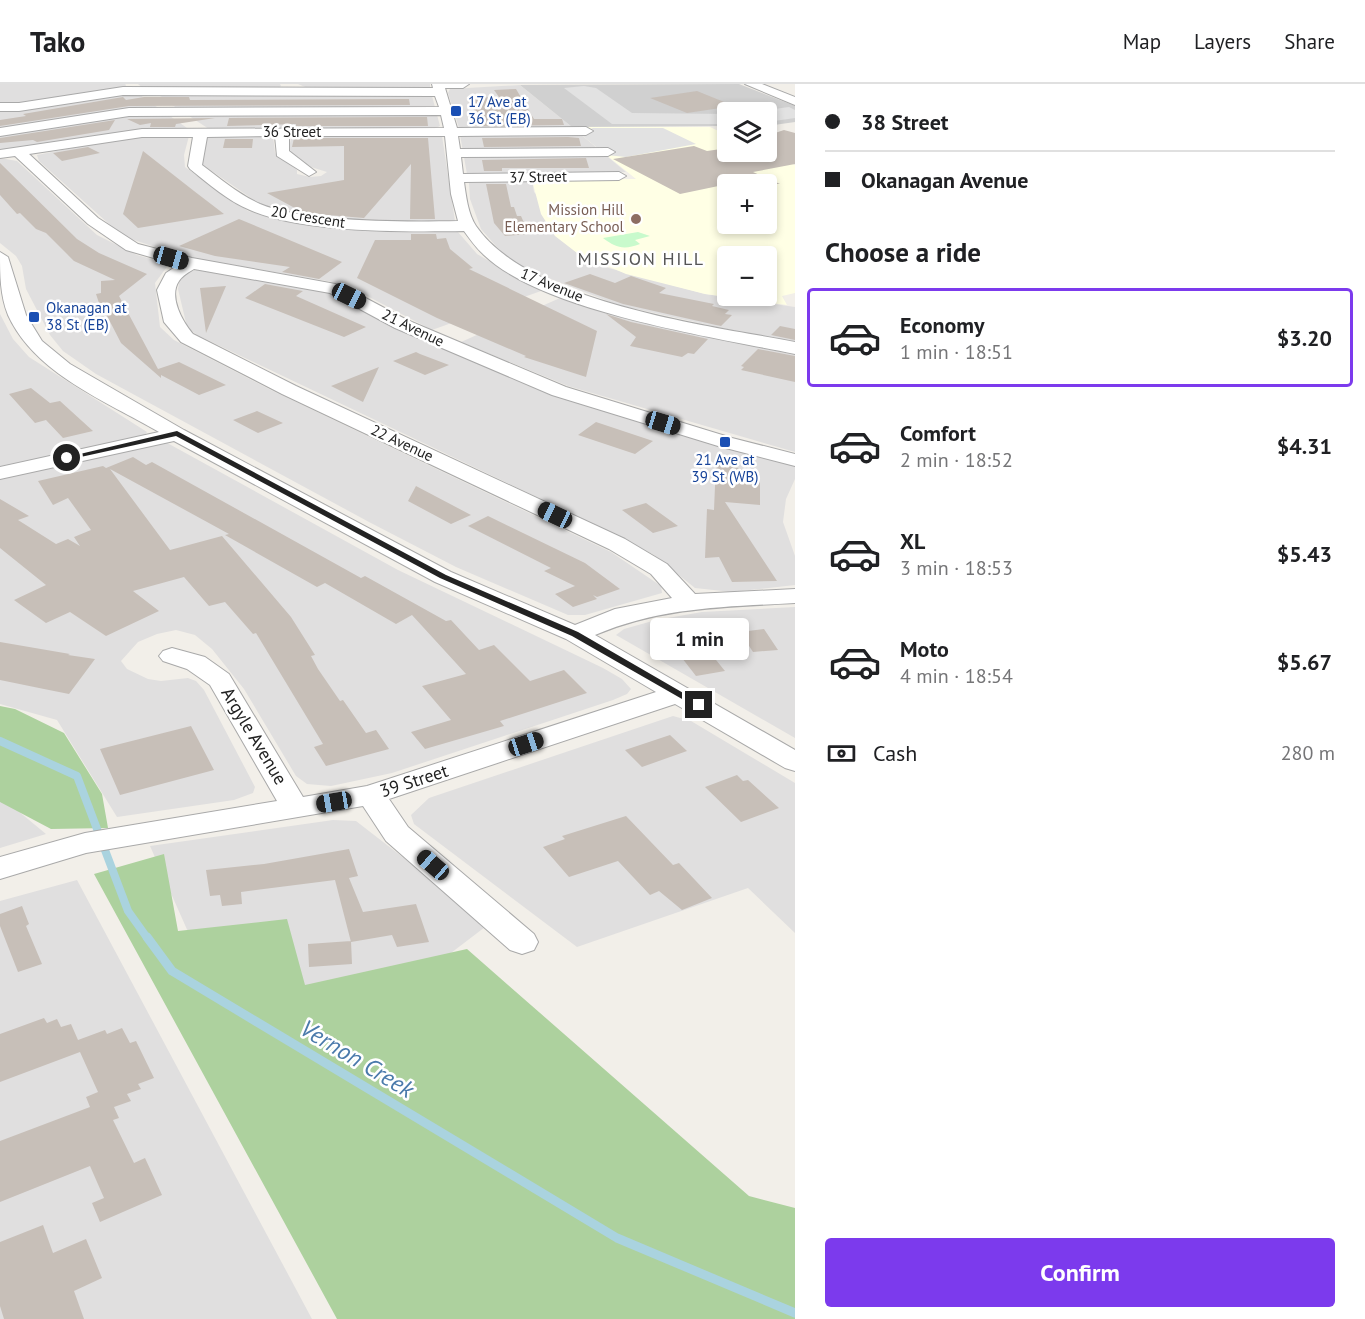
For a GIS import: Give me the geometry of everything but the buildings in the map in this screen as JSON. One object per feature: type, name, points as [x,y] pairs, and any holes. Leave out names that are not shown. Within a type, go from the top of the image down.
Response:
[{"type":"street","points":[[0,107],[50,97],[135,88],[363,88],[439,87],[463,84]]},
{"type":"street","points":[[752,84],[794,99]]},
{"type":"street","name":"17 Avenue","points":[[439,87],[452,131],[452,153],[456,178],[468,226],[489,251],[517,272],[568,294],[634,313],[795,348]]},
{"type":"street","points":[[135,88],[201,132]]},
{"type":"street","points":[[0,132],[43,127],[105,114],[172,111],[446,111]]},
{"type":"street","name":"36 Street","points":[[0,154],[20,153],[142,133],[586,131]]},
{"type":"street","name":"20 Crescent","points":[[201,132],[195,166],[239,199],[257,208],[281,214],[361,225],[404,228],[468,226]]},
{"type":"street","points":[[282,132],[282,153],[309,172]]},
{"type":"street","name":"21 Avenue","points":[[20,153],[93,221],[132,247],[191,263],[335,289],[411,328],[559,391],[725,442],[795,460]]},
{"type":"street","points":[[452,153],[608,153]]},
{"type":"street","name":"37 Street","points":[[456,178],[619,176]]},
{"type":"street","points":[[0,257],[17,315],[35,344],[63,368],[177,434],[443,577],[575,634],[680,693],[795,762]]},
{"type":"street","name":"22 Avenue","points":[[191,263],[172,277],[166,290],[173,322],[188,338],[289,390],[617,544],[659,569],[689,602]]},
{"type":"street","points":[[0,473],[177,434]]},
{"type":"street","points":[[575,634],[624,614],[689,602],[795,596]]},
{"type":"street","name":"Argyle Avenue","points":[[172,656],[196,663],[220,680],[296,809]]},
{"type":"street","name":"39 Street","points":[[0,868],[85,843],[371,795],[680,693]]},
{"type":"street","points":[[371,795],[397,834],[522,942]]},
{"type":"shaded area","points":[[0,84],[126,85],[125,88],[39,102],[0,105]]},
{"type":"shaded area","points":[[138,84],[280,84],[281,86],[278,89],[145,90]]},
{"type":"shaded area","points":[[298,84],[430,84],[430,87],[310,89]]},
{"type":"shaded area","points":[[739,84],[795,106],[795,122],[777,125],[777,102],[717,102],[717,126],[572,127],[520,85]]},
{"type":"shaded area","points":[[520,85],[572,127],[459,128],[448,93],[450,89]]},
{"type":"shaded area","points":[[584,86],[596,88],[632,113],[717,114],[717,124],[612,124],[564,88]]},
{"type":"shaded area","points":[[124,94],[140,95],[187,128],[0,152],[0,110]]},
{"type":"shaded area","points":[[164,95],[429,95],[432,96],[440,126],[434,129],[209,129],[160,97]]},
{"type":"shaded area","points":[[789,107],[795,110],[795,118],[777,121],[777,109]]},
{"type":"shaded area","name":"Mission Hill Elementary School","points":[[572,127],[710,127],[717,130],[717,162],[777,162],[777,157],[795,165],[795,293],[782,296],[787,305],[777,304],[777,246],[717,246],[717,296],[626,274],[577,253],[555,236],[541,214],[532,180],[636,179]]},
{"type":"shaded area","points":[[593,128],[663,128],[696,144],[626,157],[606,155],[579,133]]},
{"type":"shaded area","points":[[579,133],[626,172],[467,174],[460,135]]},
{"type":"shaded area","points":[[212,135],[273,136],[275,153],[297,170],[297,174],[310,177],[321,176],[327,172],[311,167],[291,153],[289,149],[291,138],[295,136],[442,136],[455,221],[374,224],[261,205],[203,165],[201,159],[207,138]]},
{"type":"shaded area","points":[[134,136],[189,136],[184,155],[185,167],[248,211],[277,218],[371,231],[458,232],[477,254],[541,291],[432,330],[352,288],[333,282],[185,257],[128,238],[109,224],[39,161],[37,155]]},
{"type":"shaded area","points":[[0,158],[17,161],[97,235],[137,255],[169,264],[155,283],[160,327],[174,340],[273,391],[611,552],[661,586],[662,593],[585,615],[568,615],[456,567],[96,374],[63,351],[50,335],[26,289],[22,266],[16,256],[0,243]]},
{"type":"shaded area","points":[[532,180],[534,192],[605,267],[717,296],[717,306],[777,304],[795,307],[795,344],[618,305],[525,269],[502,253],[481,229],[470,199],[469,183]]},
{"type":"shaded area","points":[[196,270],[322,290],[411,335],[795,467],[795,479],[786,499],[783,522],[795,556],[795,585],[732,592],[695,588],[654,555],[612,533],[197,335],[187,327],[178,289],[180,278],[187,272]]},
{"type":"shaded area","points":[[560,298],[635,321],[795,355],[795,452],[568,386],[461,342]]},
{"type":"shaded area","points":[[0,314],[13,339],[29,357],[147,432],[145,435],[0,469]]},
{"type":"shaded area","points":[[160,439],[398,570],[603,668],[622,679],[631,689],[627,694],[613,700],[392,773],[331,786],[307,784],[296,776],[244,689],[212,649],[195,635],[176,630],[157,634],[138,642],[121,661],[127,669],[148,679],[161,681],[188,678],[196,681],[204,690],[255,787],[253,793],[234,800],[117,817],[57,720],[0,704],[0,476]]},
{"type":"shaded area","points":[[795,607],[795,738],[616,635],[624,629],[656,620],[702,612]]},
{"type":"shaded area","points":[[673,716],[691,721],[795,783],[795,933],[748,888],[577,947],[414,824],[411,815],[429,798]]},
{"type":"shaded area","points":[[0,796],[46,834],[0,848]]},
{"type":"shaded area","points":[[333,820],[356,821],[489,924],[426,972],[309,999],[193,943],[150,846]]},
{"type":"shaded area","points":[[77,880],[312,1319],[0,1319],[0,901]]},
{"type":"green space","points":[[638,232],[650,236],[635,240],[640,244],[629,247],[616,246],[603,238]]},
{"type":"green space","points":[[0,706],[15,709],[64,733],[102,794],[108,828],[51,829],[0,802]]},
{"type":"green space","points":[[164,854],[178,931],[287,919],[305,985],[467,949],[749,1196],[795,1208],[795,1319],[337,1319],[94,874]]},
{"type":"waterway","name":"Vernon Creek","points":[[0,741],[77,776],[128,911],[148,939]]},
{"type":"waterway","name":"Vernon Creek","points":[[147,937],[172,971],[617,1238],[795,1313]]},
{"type":"place","name":"17 Ave at 36 St (EB)","points":[[456,111]]},
{"type":"place","name":"Mission Hill Elementary School","points":[[636,219]]},
{"type":"place","name":"Okanagan at 38 St (EB)","points":[[34,317]]},
{"type":"place","name":"21 Ave at 39 St (WB)","points":[[725,442]]},
{"type":"district","name":"MISSION HILL","points":[[641,259]]},
{"type":"route","points":[[67,458],[177,434],[443,577],[575,634],[699,705]]}]
